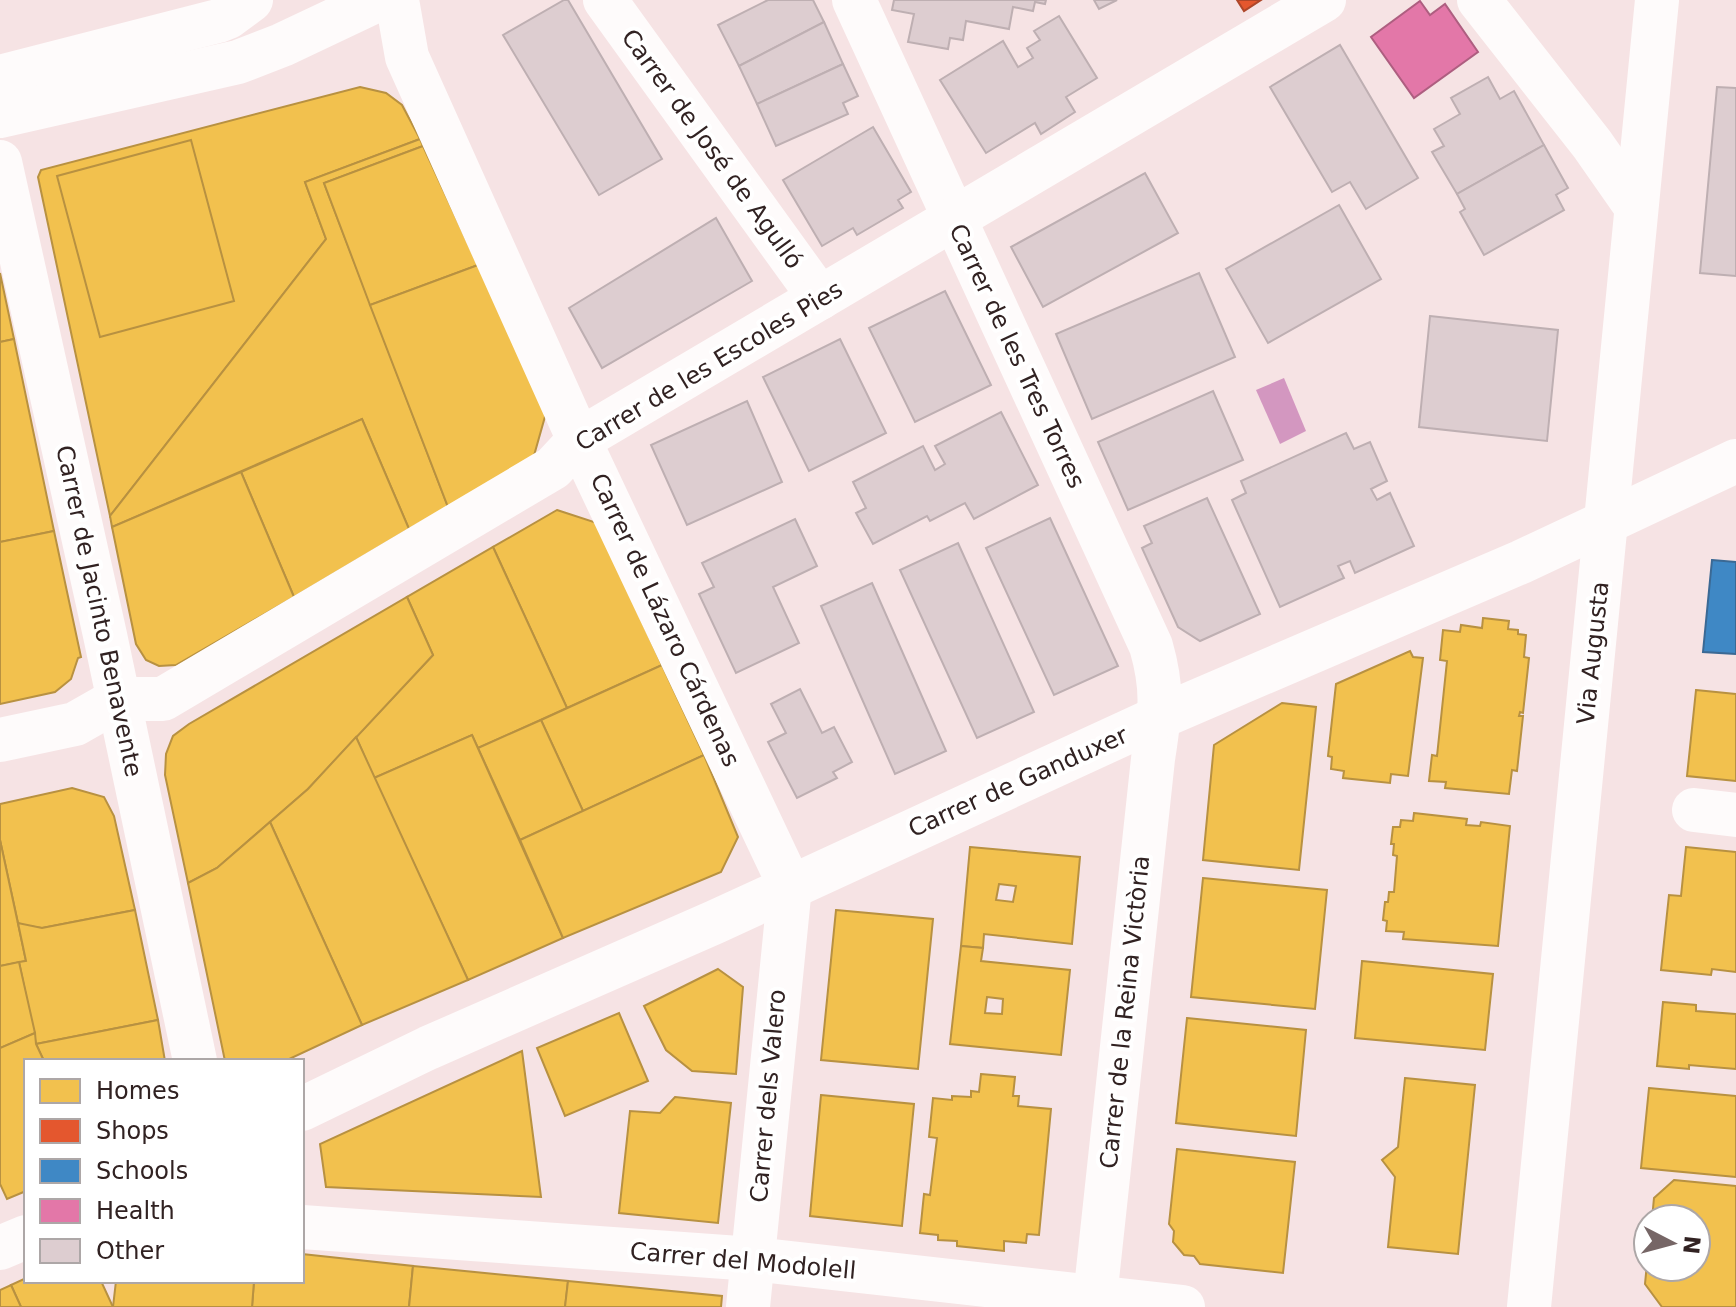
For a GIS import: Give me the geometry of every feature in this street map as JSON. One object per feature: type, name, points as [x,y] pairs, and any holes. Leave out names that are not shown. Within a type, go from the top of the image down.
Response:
[{"type":"street","points":[[0,77],[218,21],[251,0]]},
{"type":"street","points":[[0,116],[238,62],[377,0]]},
{"type":"street","name":"Carrer de Lázaro Cárdenas","points":[[397,0],[407,57],[579,440],[790,886]]},
{"type":"street","name":"Carrer de José de Agulló","points":[[605,0],[820,298]]},
{"type":"street","name":"Carrer de les Tres Torres","points":[[854,0],[1151,646],[1161,692],[1160,717]]},
{"type":"street","name":"Carrer de les Escoles Pies","points":[[0,740],[75,724],[119,699],[163,699],[553,468],[579,440],[1324,0]]},
{"type":"street","points":[[1479,0],[1592,144],[1636,207]]},
{"type":"street","name":"Via Augusta","points":[[1529,1307],[1657,0]]},
{"type":"street","name":"Carrer de Jacinto Benavente","points":[[0,162],[119,699],[195,1059]]},
{"type":"street","name":"Carrer de Ganduxer","points":[[304,1108],[428,1048],[1160,717],[1521,562],[1736,461]]},
{"type":"street","name":"Carrer de la Reina Victòria","points":[[1094,1303],[1151,774],[1160,717]]},
{"type":"street","name":"Carrer dels Valero","points":[[748,1307],[790,886]]},
{"type":"street","name":"Carrer del Modolell","points":[[304,1227],[753,1259],[1094,1303],[1183,1307]]},
{"type":"street","points":[[0,1248],[24,1238]]},
{"type":"shaded area","points":[[1284,378],[1306,431],[1280,444],[1256,390]]},
{"type":"building: Homes","points":[[360,87],[386,93],[402,105],[420,139],[305,182],[326,239],[110,516],[38,177],[41,170]]},
{"type":"building: Homes","points":[[420,139],[423,146],[324,183],[448,507],[409,529],[362,419],[112,527],[110,516],[326,239],[305,182]]},
{"type":"building: Homes","points":[[191,140],[234,301],[100,337],[57,176]]},
{"type":"building: Homes","points":[[423,146],[478,265],[370,305],[324,183]]},
{"type":"building: Homes","points":[[478,265],[546,413],[533,459],[448,507],[370,305]]},
{"type":"building: Homes","points":[[0,273],[14,339],[0,342]]},
{"type":"building: Homes","points":[[14,339],[54,531],[0,542],[0,342]]},
{"type":"building: Homes","points":[[362,419],[409,529],[294,597],[241,472]]},
{"type":"building: Homes","points":[[241,472],[294,597],[176,665],[159,666],[146,660],[136,644],[112,527]]},
{"type":"building: Homes","points":[[557,510],[597,523],[662,665],[567,708],[493,547]]},
{"type":"building: Homes","points":[[54,531],[81,657],[71,679],[55,692],[0,704],[0,542]]},
{"type":"building: Homes","points":[[493,547],[567,708],[478,748],[472,735],[374,778],[356,737],[433,655],[407,597]]},
{"type":"building: Homes","points":[[407,597],[433,655],[308,789],[217,868],[188,883],[165,775],[166,754],[173,736]]},
{"type":"building: Homes","points":[[1483,618],[1509,621],[1508,629],[1526,635],[1524,657],[1529,658],[1523,713],[1520,712],[1519,716],[1523,716],[1517,771],[1512,770],[1509,794],[1445,788],[1446,782],[1429,781],[1432,755],[1437,756],[1447,661],[1440,660],[1443,630],[1460,632],[1461,625],[1482,628]]},
{"type":"building: Homes","points":[[1410,651],[1413,657],[1423,658],[1408,776],[1391,774],[1390,783],[1343,778],[1344,771],[1331,769],[1332,757],[1328,756],[1336,684]]},
{"type":"building: Homes","points":[[662,665],[704,755],[583,811],[541,720]]},
{"type":"building: Homes","points":[[1696,690],[1736,694],[1736,781],[1687,776]]},
{"type":"building: Homes","points":[[1282,703],[1316,707],[1299,870],[1203,860],[1214,745]]},
{"type":"building: Homes","points":[[541,720],[583,811],[520,840],[478,748]]},
{"type":"building: Homes","points":[[472,735],[563,938],[468,980],[374,778]]},
{"type":"building: Homes","points":[[356,737],[468,980],[362,1025],[270,822],[308,789]]},
{"type":"building: Homes","points":[[704,755],[738,837],[721,872],[563,938],[520,840]]},
{"type":"building: Homes","points":[[72,788],[104,797],[114,816],[135,910],[42,928],[22,925],[18,923],[0,840],[0,804]]},
{"type":"building: Homes","points":[[1414,813],[1467,819],[1466,825],[1480,826],[1481,822],[1510,826],[1498,946],[1403,939],[1404,932],[1386,931],[1387,921],[1383,920],[1385,902],[1388,902],[1389,892],[1394,892],[1397,856],[1393,855],[1394,844],[1391,844],[1393,827],[1400,827],[1401,820],[1413,821]]},
{"type":"building: Homes","points":[[270,822],[362,1025],[289,1059],[225,1059],[188,883],[217,868]]},
{"type":"building: Homes","points":[[0,840],[26,961],[0,966]]},
{"type":"building: Homes","points":[[970,847],[1080,857],[1072,944],[984,934],[983,948],[961,946]],"holes":[[[999,884],[1016,886],[1013,902],[996,900]]]},
{"type":"building: Homes","points":[[1686,847],[1736,852],[1736,972],[1712,969],[1711,975],[1661,970],[1669,895],[1681,896]]},
{"type":"building: Homes","points":[[1203,878],[1327,890],[1315,1009],[1191,997]]},
{"type":"building: Homes","points":[[135,910],[158,1020],[36,1044],[19,962],[26,961],[18,923],[42,928]]},
{"type":"building: Homes","points":[[836,910],[933,919],[918,1069],[821,1060]]},
{"type":"building: Homes","points":[[961,946],[983,948],[981,961],[1070,970],[1061,1055],[950,1044]],"holes":[[[987,997],[1003,999],[1002,1014],[985,1013]]]},
{"type":"building: Homes","points":[[1362,961],[1493,974],[1485,1050],[1355,1038]]},
{"type":"building: Homes","points":[[19,962],[35,1033],[0,1048],[0,966]]},
{"type":"building: Homes","points":[[718,969],[743,987],[736,1074],[692,1071],[666,1050],[644,1006]]},
{"type":"building: Homes","points":[[1663,1002],[1696,1005],[1696,1011],[1736,1014],[1736,1069],[1657,1066]]},
{"type":"building: Homes","points":[[619,1013],[648,1081],[565,1116],[537,1048]]},
{"type":"building: Homes","points":[[1187,1018],[1306,1030],[1296,1136],[1176,1123]]},
{"type":"building: Homes","points":[[158,1020],[165,1059],[43,1059],[36,1044]]},
{"type":"building: Homes","points":[[35,1033],[43,1059],[24,1059],[24,1192],[7,1199],[0,1184],[0,1048]]},
{"type":"building: Homes","points":[[522,1051],[541,1197],[326,1187],[320,1144]]},
{"type":"building: Homes","points":[[981,1074],[1015,1077],[1013,1096],[1019,1096],[1018,1106],[1051,1109],[1039,1235],[1027,1234],[1026,1243],[1004,1241],[1004,1251],[957,1246],[957,1241],[938,1240],[938,1235],[920,1233],[924,1194],[930,1195],[937,1138],[929,1137],[933,1098],[952,1100],[952,1096],[971,1097],[971,1091],[979,1092]]},
{"type":"building: Homes","points":[[1405,1078],[1475,1085],[1458,1254],[1388,1247],[1395,1177],[1382,1160],[1398,1147]]},
{"type":"building: Homes","points":[[1649,1088],[1736,1096],[1736,1177],[1641,1168]]},
{"type":"building: Homes","points":[[821,1095],[914,1104],[902,1226],[810,1216]]},
{"type":"building: Homes","points":[[675,1097],[731,1103],[718,1223],[619,1213],[630,1111],[660,1113]]},
{"type":"building: Homes","points":[[1177,1149],[1295,1162],[1283,1273],[1200,1264],[1194,1256],[1184,1255],[1173,1242],[1174,1231],[1169,1224]]},
{"type":"building: Homes","points":[[1674,1180],[1736,1186],[1736,1307],[1662,1307],[1645,1283],[1712,1283],[1712,1203],[1654,1203],[1654,1198]]},
{"type":"building: Homes","points":[[304,1254],[413,1266],[409,1307],[252,1307],[254,1283],[304,1283]]},
{"type":"building: Homes","points":[[413,1266],[568,1281],[565,1307],[409,1307]]},
{"type":"building: Homes","points":[[24,1279],[24,1283],[102,1283],[113,1307],[21,1307],[11,1285]]},
{"type":"building: Homes","points":[[568,1281],[722,1296],[721,1307],[565,1307]]},
{"type":"building: Homes","points":[[116,1283],[254,1283],[252,1307],[113,1307]]},
{"type":"building: Homes","points":[[11,1285],[21,1307],[0,1307],[0,1290]]},
{"type":"building: Shops","points":[[1237,0],[1261,0],[1244,11]]},
{"type":"building: Schools","points":[[1712,560],[1736,562],[1736,654],[1703,652]]},
{"type":"building: Health","points":[[1420,1],[1430,15],[1445,4],[1478,52],[1414,98],[1371,37]]},
{"type":"building: Other","points":[[568,0],[662,159],[599,195],[503,35]]},
{"type":"building: Other","points":[[768,0],[813,0],[824,22],[739,66],[718,25]]},
{"type":"building: Other","points":[[894,0],[1046,0],[1045,4],[1035,2],[1033,11],[1013,7],[1009,29],[966,21],[963,40],[950,38],[948,49],[908,42],[914,14],[892,10]]},
{"type":"building: Other","points":[[1094,0],[1117,0],[1099,9]]},
{"type":"building: Other","points":[[1059,16],[1097,78],[1066,97],[1075,112],[1041,134],[1035,123],[986,153],[940,80],[1003,41],[1018,67],[1033,58],[1027,48],[1040,40],[1034,31]]},
{"type":"building: Other","points":[[824,22],[843,64],[757,104],[739,66]]},
{"type":"building: Other","points":[[1340,45],[1418,178],[1366,209],[1350,182],[1332,192],[1270,87]]},
{"type":"building: Other","points":[[843,64],[858,96],[843,103],[848,114],[776,146],[757,104]]},
{"type":"building: Other","points":[[1488,77],[1500,99],[1514,91],[1544,145],[1457,194],[1432,152],[1444,146],[1434,129],[1460,114],[1451,98]]},
{"type":"building: Other","points":[[1717,87],[1736,88],[1736,276],[1700,273]]},
{"type":"building: Other","points":[[873,127],[911,192],[898,200],[903,208],[857,235],[853,228],[822,246],[783,180]]},
{"type":"building: Other","points":[[1544,145],[1568,188],[1556,195],[1564,210],[1484,255],[1460,212],[1465,209],[1457,194]]},
{"type":"building: Other","points":[[1145,173],[1178,233],[1043,307],[1011,247]]},
{"type":"building: Other","points":[[1339,205],[1381,279],[1268,343],[1226,269]]},
{"type":"building: Other","points":[[716,218],[752,281],[602,368],[569,308]]},
{"type":"building: Other","points":[[1199,273],[1235,357],[1092,419],[1056,334]]},
{"type":"building: Other","points":[[945,291],[991,385],[915,422],[869,328]]},
{"type":"building: Other","points":[[1430,316],[1558,330],[1547,441],[1419,427]]},
{"type":"building: Other","points":[[840,339],[886,433],[809,471],[763,377]]},
{"type":"building: Other","points":[[1213,391],[1243,460],[1128,510],[1098,442]]},
{"type":"building: Other","points":[[747,401],[782,482],[687,525],[651,445]]},
{"type":"building: Other","points":[[1001,412],[1038,485],[974,519],[965,503],[930,521],[927,516],[873,544],[856,513],[866,508],[853,482],[923,446],[935,470],[945,464],[935,446]]},
{"type":"building: Other","points":[[1346,433],[1354,449],[1370,442],[1387,481],[1371,489],[1377,500],[1390,493],[1414,546],[1355,573],[1350,561],[1338,566],[1344,578],[1280,607],[1232,500],[1246,493],[1241,481]]},
{"type":"building: Other","points":[[1207,498],[1260,614],[1200,641],[1178,627],[1142,548],[1152,543],[1144,526]]},
{"type":"building: Other","points":[[1050,518],[1118,666],[1054,695],[986,548]]},
{"type":"building: Other","points":[[795,519],[817,566],[773,587],[799,643],[736,673],[699,594],[714,587],[702,563]]},
{"type":"building: Other","points":[[958,543],[1034,712],[977,738],[900,570]]},
{"type":"building: Other","points":[[872,583],[946,751],[895,774],[821,606]]},
{"type":"building: Other","points":[[800,689],[822,733],[834,727],[852,762],[833,772],[837,778],[797,798],[768,742],[786,733],[771,704]]}]
